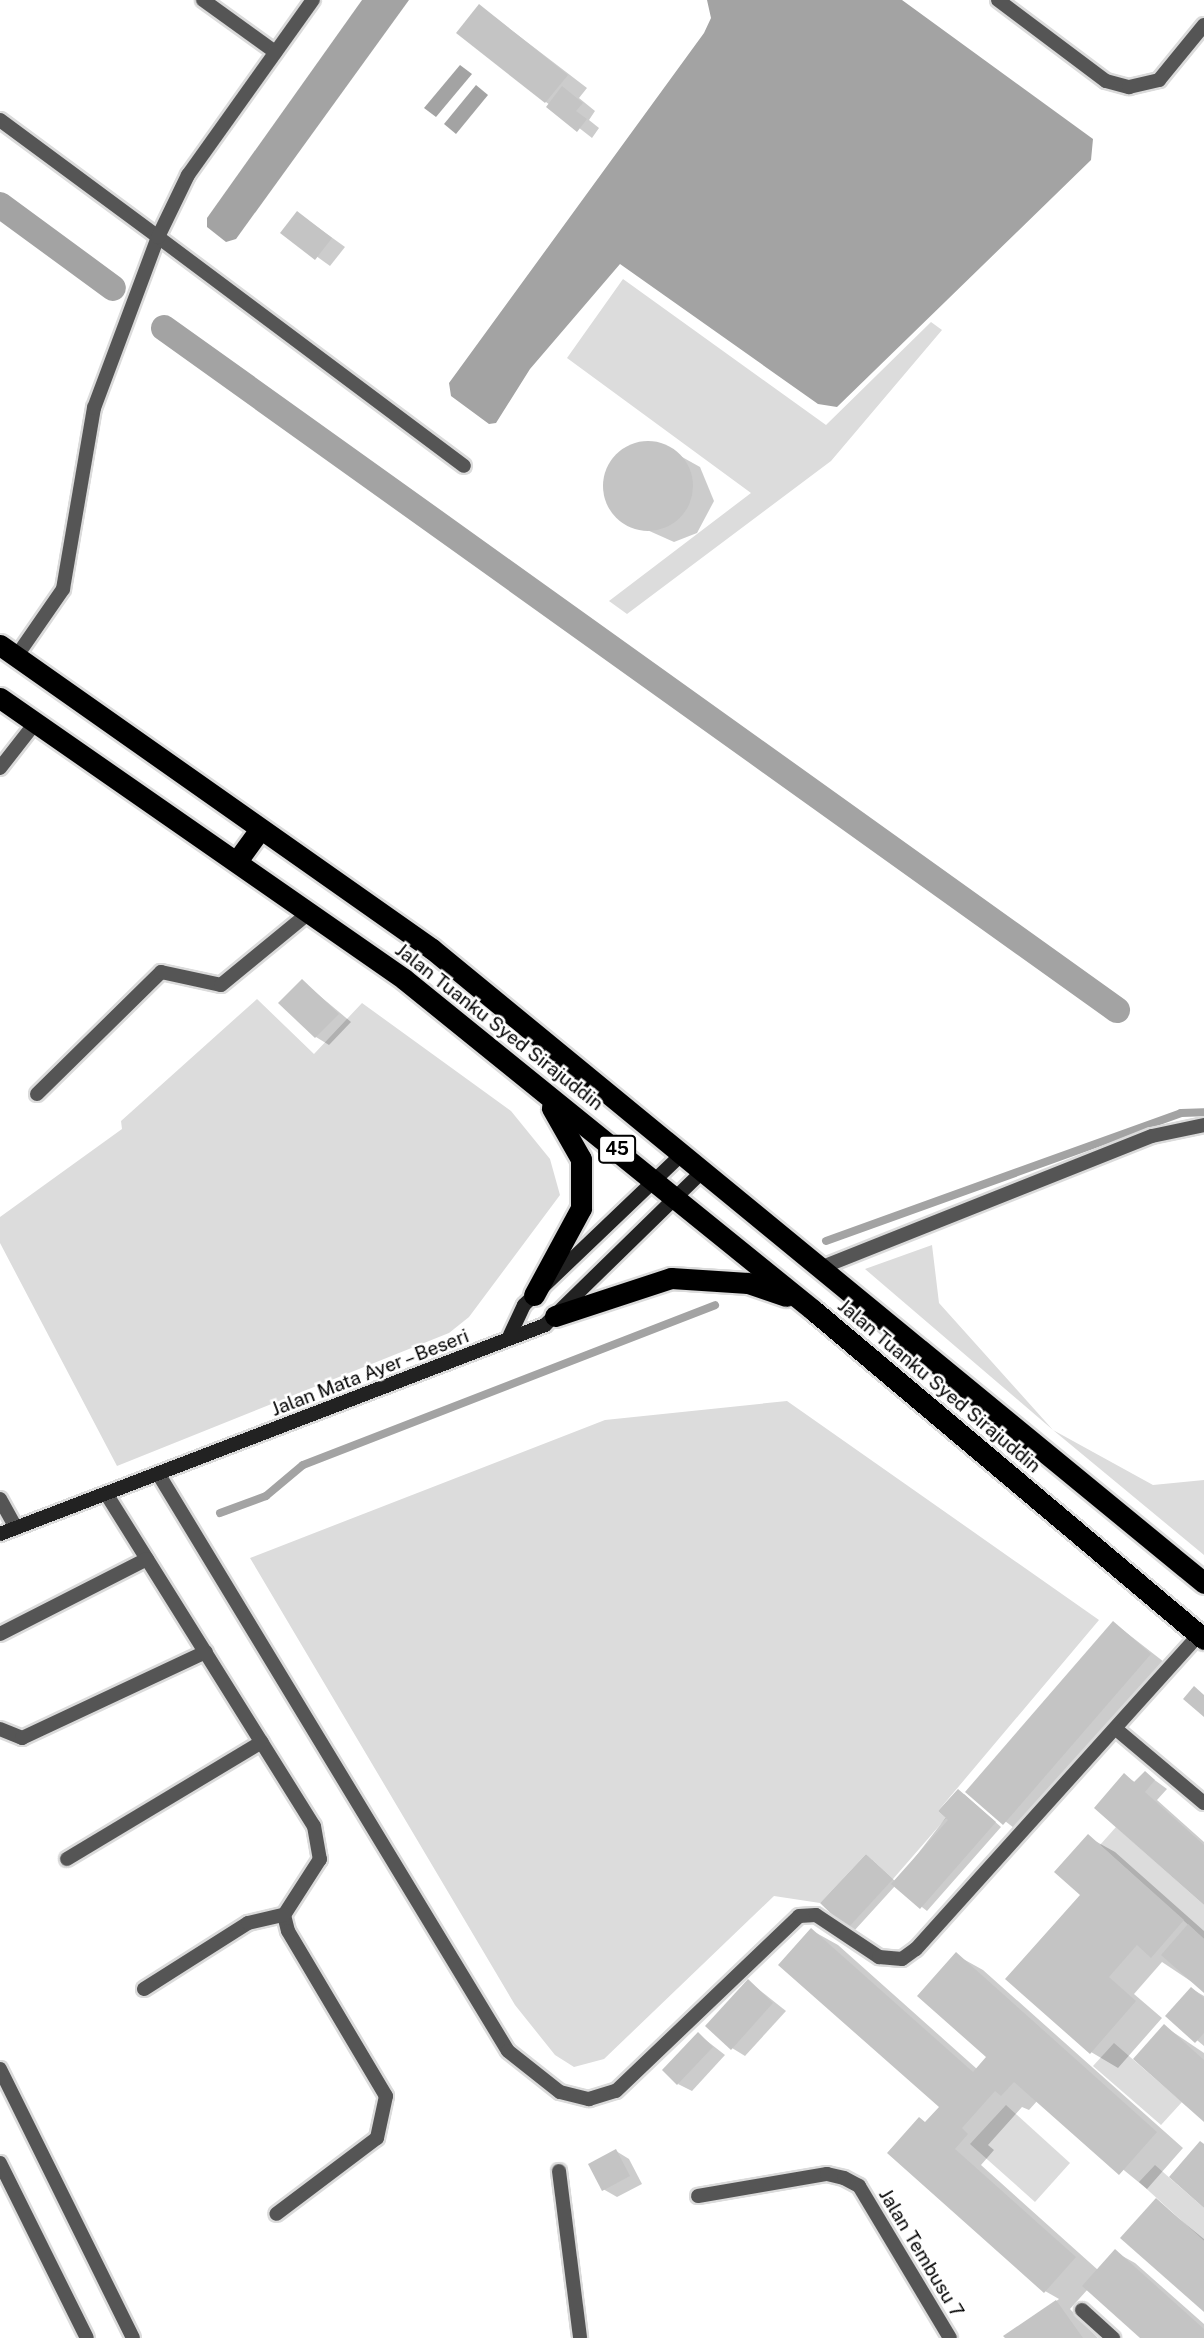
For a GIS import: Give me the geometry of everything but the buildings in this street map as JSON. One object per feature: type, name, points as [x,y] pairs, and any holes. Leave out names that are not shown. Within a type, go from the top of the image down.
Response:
[{"type":"highway","name":"Jalan Tuanku Syed Sirajuddin","points":[[8,651],[432,949],[1204,1583]]},
{"type":"highway","name":"Jalan Tuanku Syed Sirajuddin","points":[[0,698],[310,912],[499,1054],[813,1310],[1202,1637]]},
{"type":"highway","points":[[237,861],[261,829]]},
{"type":"highway","points":[[499,1054],[564,1120],[581,1159],[577,1221],[534,1294]]},
{"type":"highway","points":[[555,1316],[632,1286],[705,1277],[775,1290],[813,1310]]},
{"type":"main road","points":[[510,1335],[534,1294],[682,1154]]},
{"type":"main road","name":"Jalan Mata Ayer – Beseri","points":[[0,1534],[464,1359],[555,1316],[704,1170]]},
{"type":"street","points":[[203,0],[275,52]]},
{"type":"street","points":[[8,651],[63,589],[94,408],[158,236],[188,175],[313,0]]},
{"type":"street","points":[[998,0],[1106,81],[1129,87],[1159,80],[1204,25]]},
{"type":"street","points":[[0,120],[464,466]]},
{"type":"street","points":[[0,768],[36,722]]},
{"type":"street","points":[[37,1094],[161,972],[221,985],[310,912]]},
{"type":"street","points":[[820,1268],[1152,1136],[1204,1125]]},
{"type":"street","points":[[159,1475],[508,2051],[560,2092],[589,2099],[616,2091],[799,1916],[816,1915],[878,1957],[902,1959],[1202,1637]]},
{"type":"street","points":[[107,1494],[262,1742],[323,1847],[284,1915],[248,1923],[144,1989]]},
{"type":"street","points":[[0,1499],[16,1528]]},
{"type":"street","points":[[0,1634],[148,1559]]},
{"type":"street","points":[[0,1730],[22,1738],[205,1652]]},
{"type":"street","points":[[1115,1729],[1204,1803]]},
{"type":"street","points":[[67,1858],[262,1742]]},
{"type":"street","points":[[276,2214],[377,2138],[386,2096],[284,1915]]},
{"type":"street","points":[[0,2069],[133,2338]]},
{"type":"street","points":[[0,2163],[88,2338]]},
{"type":"street","points":[[559,2171],[580,2338]]},
{"type":"street","name":"Jalan Tembusu 7","points":[[698,2196],[827,2174],[852,2182],[950,2338]]},
{"type":"street","points":[[1082,2311],[1113,2338]]},
{"type":"shaded area","points":[[362,0],[409,0],[236,239],[226,242],[207,227],[207,218]]},
{"type":"shaded area","points":[[707,0],[902,0],[1093,139],[1091,160],[837,407],[818,404],[620,264],[530,369],[496,423],[489,424],[451,396],[449,383],[704,33],[711,18]]},
{"type":"shaded area","points":[[460,65],[472,74],[436,117],[424,108]]},
{"type":"shaded area","points":[[476,85],[488,95],[456,134],[444,124]]},
{"type":"shaded area","points":[[623,279],[826,425],[931,322],[942,330],[831,461],[627,614],[609,601],[751,493],[567,358]]},
{"type":"shaded area","points":[[257,999],[314,1054],[362,1003],[511,1111],[550,1159],[560,1195],[469,1317],[449,1333],[117,1466],[0,1243],[0,1217],[122,1129],[121,1121]]},
{"type":"shaded area","points":[[932,1245],[939,1303],[1053,1430],[865,1269]]},
{"type":"shaded area","points":[[787,1401],[1099,1620],[938,1811],[946,1818],[893,1879],[866,1854],[820,1903],[774,1896],[604,2059],[574,2067],[555,2055],[515,2005],[250,1558],[605,1420]]},
{"type":"shaded area","points":[[1053,1430],[1153,1485],[1204,1480],[1204,1555]]},
{"type":"shaded area","points":[[1116,1827],[1204,1905],[1204,1939],[1100,1845]]},
{"type":"shaded area","points":[[1114,2043],[1182,2102],[1161,2125],[1093,2066]]},
{"type":"shaded area","points":[[1006,2105],[1070,2163],[1035,2202],[970,2144]]},
{"type":"shaded area","points":[[1155,2165],[1204,2208],[1204,2241],[1139,2182]]},
{"type":"waterway","points":[[0,205],[113,288]]},
{"type":"waterway","points":[[164,328],[1117,1010]]},
{"type":"waterway","points":[[826,1241],[1181,1113],[1204,1112]]},
{"type":"waterway","points":[[220,1513],[266,1496],[303,1465],[715,1305]]}]
